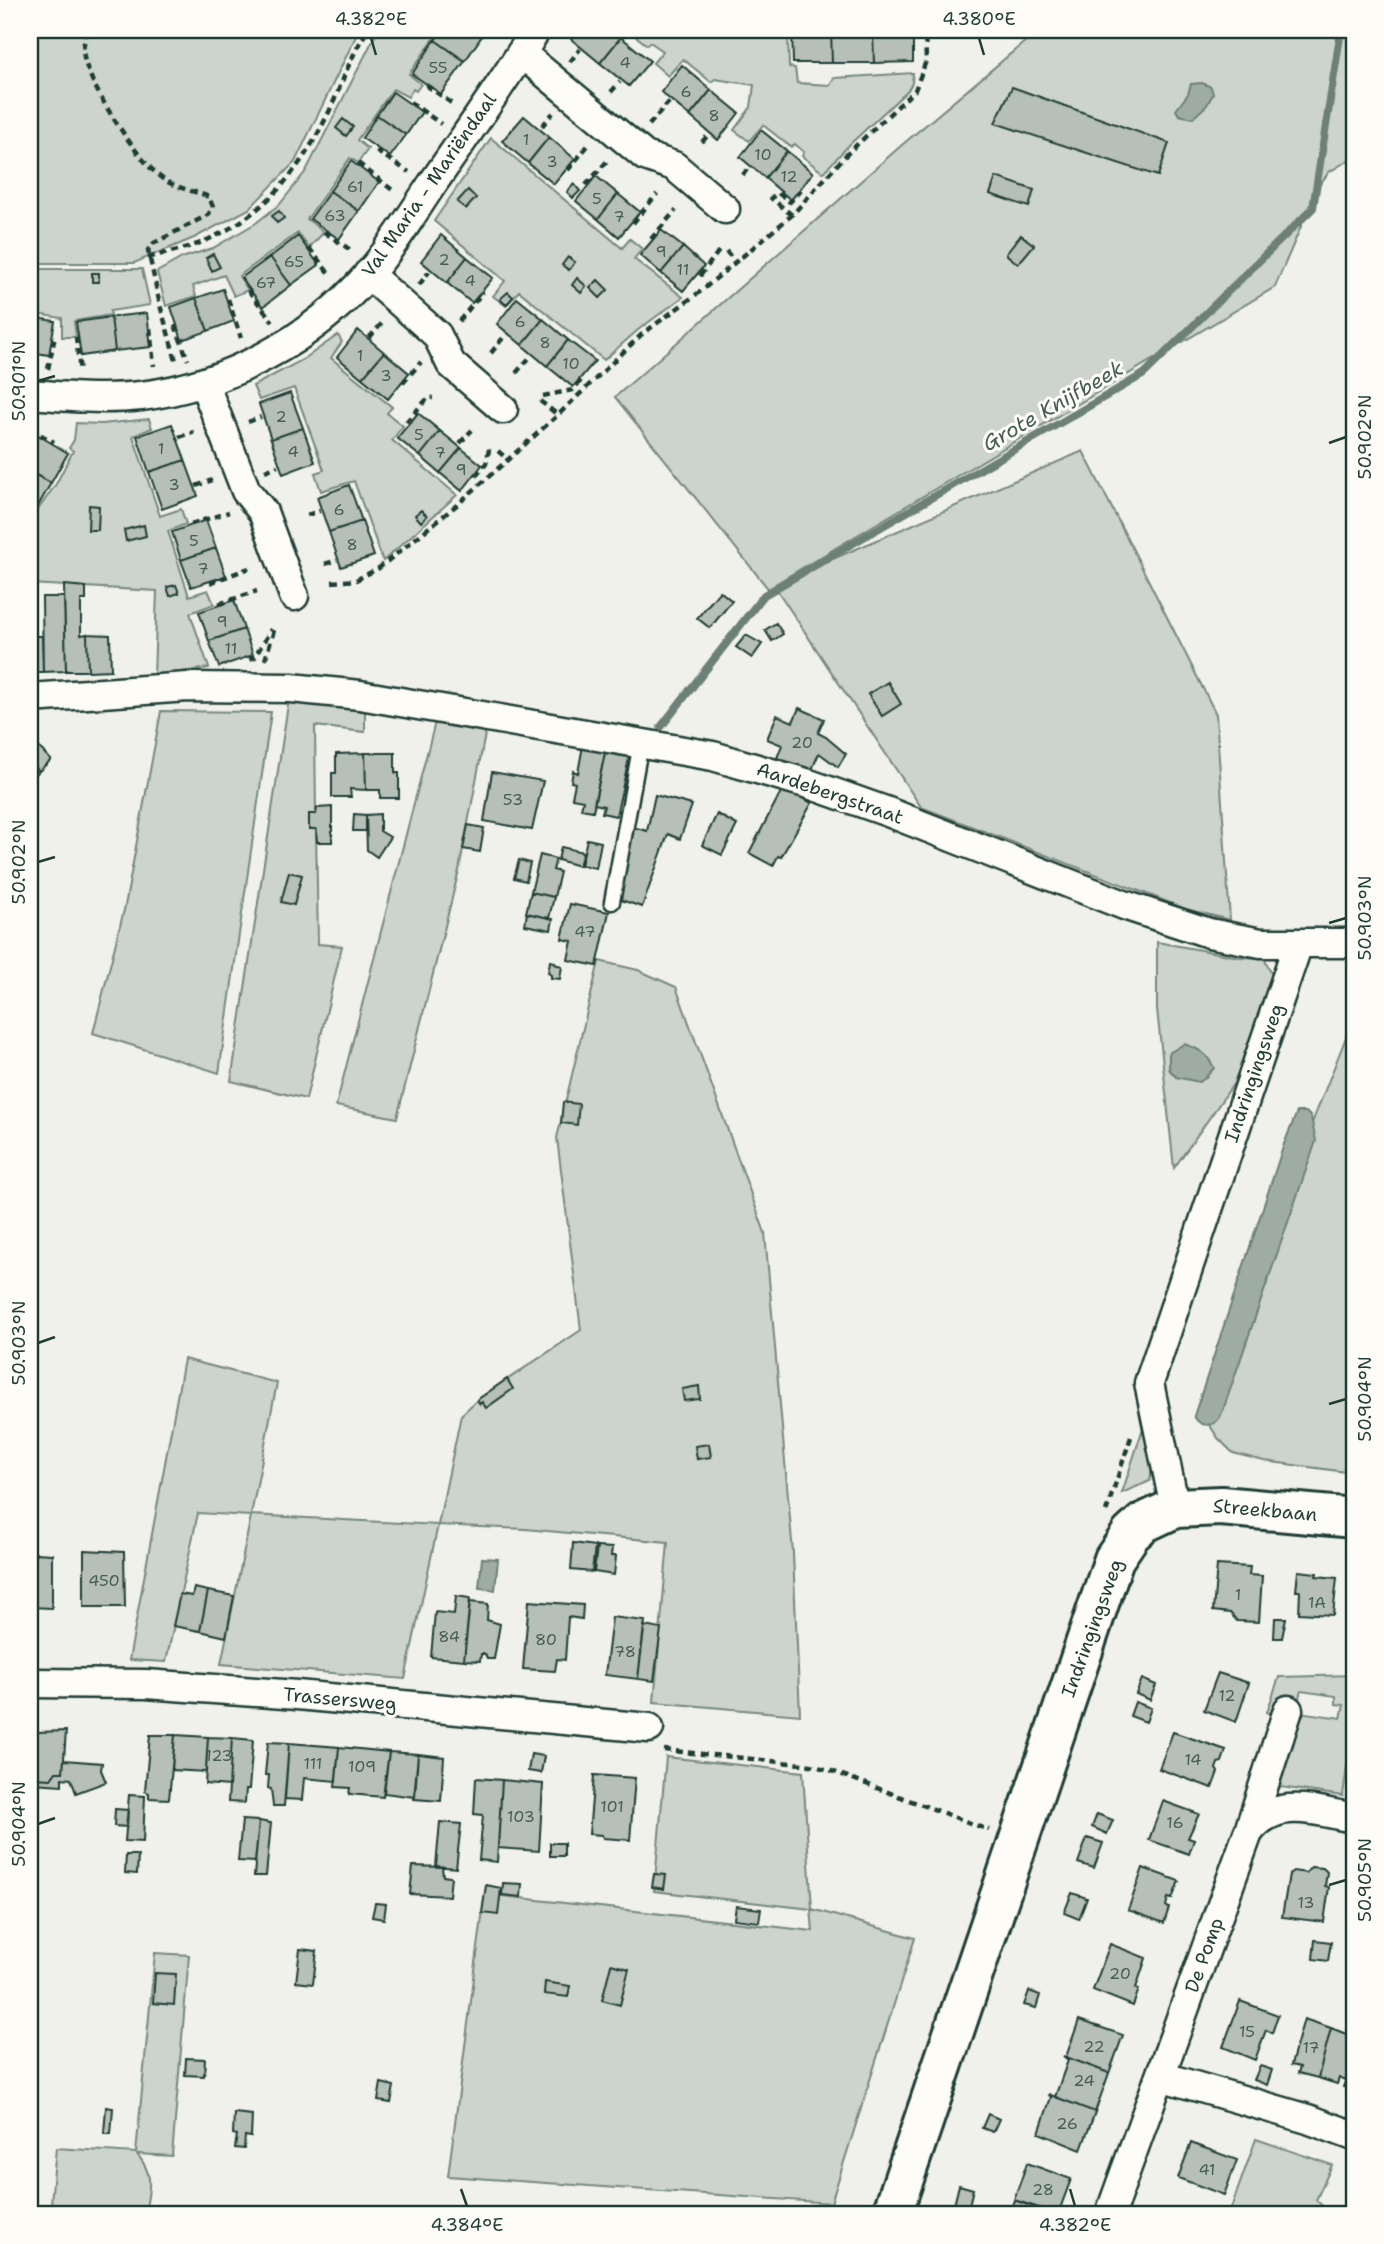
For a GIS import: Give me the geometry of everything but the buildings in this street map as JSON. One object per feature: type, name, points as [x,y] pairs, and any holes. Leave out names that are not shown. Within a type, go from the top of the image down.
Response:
[{"type":"street","points":[[528,41],[645,156],[674,166],[725,209]]},
{"type":"street","name":"Val Maria - Mariëndaal","points":[[30,394],[113,398],[173,391],[196,372],[264,357],[313,327],[351,293],[384,254],[528,41]]},
{"type":"street","points":[[368,274],[437,335],[451,364],[503,409]]},
{"type":"street","points":[[196,372],[246,491],[263,512],[294,596]]},
{"type":"street","name":"Aardebergstraat","points":[[30,698],[188,687],[292,688],[360,695],[713,756],[809,784],[888,812],[1166,921],[1236,940],[1298,944],[1354,943]]},
{"type":"street","name":"Indringingsweg","points":[[892,2214],[1114,1559],[1131,1534],[1143,1523],[1175,1508],[1150,1383],[1298,944]]},
{"type":"street","name":"Streekbaan","points":[[1175,1508],[1221,1506],[1354,1518]]},
{"type":"street","name":"Trassersweg","points":[[30,1684],[146,1684],[284,1694],[652,1738]]},
{"type":"street","name":"De Pomp","points":[[1110,2214],[1248,1833],[1288,1710]]},
{"type":"street","points":[[1248,1833],[1256,1822],[1281,1809],[1354,1818]]},
{"type":"street","points":[[1160,2076],[1296,2115],[1354,2136]]},
{"type":"lane","points":[[612,902],[640,743]]},
{"type":"path","points":[[87,30],[83,47],[86,66],[131,144],[160,178],[177,187],[203,195],[212,202],[213,206],[208,215],[150,246],[148,258],[177,365]]},
{"type":"path","points":[[148,258],[216,236],[272,198],[300,166],[313,144],[352,55],[368,30]]},
{"type":"path","points":[[332,583],[356,580],[379,568],[458,504],[506,458],[558,415],[641,335],[792,215],[846,155],[915,90],[926,61],[925,30]]},
{"type":"path","points":[[425,85],[456,106]]},
{"type":"path","points":[[411,102],[438,122]]},
{"type":"path","points":[[644,132],[669,102]]},
{"type":"path","points":[[542,126],[555,110]]},
{"type":"path","points":[[702,142],[709,134]]},
{"type":"path","points":[[568,170],[592,141]]},
{"type":"path","points":[[376,151],[409,172]]},
{"type":"path","points":[[586,185],[611,156]]},
{"type":"path","points":[[358,163],[395,192]]},
{"type":"path","points":[[743,175],[748,168]]},
{"type":"path","points":[[792,215],[771,198],[778,193],[790,202],[803,188]]},
{"type":"path","points":[[633,223],[657,194]]},
{"type":"path","points":[[651,239],[676,210]]},
{"type":"path","points":[[324,232],[352,251]]},
{"type":"path","points":[[309,248],[325,270]]},
{"type":"path","points":[[700,276],[723,249],[735,262]]},
{"type":"path","points":[[415,290],[429,272]]},
{"type":"path","points":[[248,290],[273,323]]},
{"type":"path","points":[[457,324],[483,292]]},
{"type":"path","points":[[228,299],[242,339]]},
{"type":"path","points":[[369,338],[387,318]]},
{"type":"path","points":[[175,325],[196,372]]},
{"type":"path","points":[[150,328],[153,356]]},
{"type":"path","points":[[491,353],[506,334]]},
{"type":"path","points":[[49,361],[55,336]]},
{"type":"path","points":[[76,337],[79,362]]},
{"type":"path","points":[[516,373],[532,355]]},
{"type":"path","points":[[404,383],[426,356]]},
{"type":"path","points":[[558,415],[542,399],[573,390],[583,378]]},
{"type":"path","points":[[406,422],[428,398],[433,398]]},
{"type":"path","points":[[30,429],[54,442]]},
{"type":"path","points":[[179,438],[200,430]]},
{"type":"path","points":[[460,443],[471,430]]},
{"type":"path","points":[[476,476],[486,464],[490,445]]},
{"type":"path","points":[[498,451],[506,458]]},
{"type":"path","points":[[196,486],[217,478]]},
{"type":"path","points":[[307,515],[320,511]]},
{"type":"path","points":[[191,524],[229,512]]},
{"type":"path","points":[[325,564],[337,560]]},
{"type":"path","points":[[210,583],[249,569]]},
{"type":"path","points":[[219,604],[257,591]]},
{"type":"path","points":[[239,662],[255,657],[273,628],[257,687]]},
{"type":"path","points":[[652,1738],[811,1765],[997,1832]]},
{"type":"shaded area","points":[[30,30],[359,30],[295,162],[249,209],[194,238],[134,263],[30,263]]},
{"type":"shaded area","points":[[378,30],[440,30],[409,74],[421,84],[416,91],[413,89],[408,97],[393,89],[357,140],[368,149],[358,163],[350,158],[307,219],[324,232],[309,248],[298,233],[239,276],[248,290],[234,296],[224,275],[193,286],[196,296],[166,306],[157,272],[182,258],[213,248],[256,223],[280,204],[306,171]]},
{"type":"shaded area","points":[[628,30],[788,32],[789,67],[795,68],[797,83],[830,85],[834,78],[913,73],[912,83],[823,173],[802,156],[804,152],[795,144],[791,147],[763,125],[749,141],[734,130],[751,107],[754,85],[715,79],[711,82],[683,59],[668,76],[653,63],[663,51],[650,42],[647,45]]},
{"type":"shaded area","points":[[1039,30],[1354,30],[1354,157],[1329,172],[1318,187],[1275,287],[775,584],[1083,451],[1216,714],[1230,920],[1186,909],[921,807],[775,587],[770,591],[615,397],[903,144]]},
{"type":"shaded area","points":[[1202,83],[1211,87],[1213,94],[1207,105],[1193,118],[1179,115],[1176,110],[1188,94],[1191,84]]},
{"type":"shaded area","points":[[491,138],[622,248],[630,239],[642,249],[634,259],[683,297],[638,330],[604,360],[519,291],[506,306],[493,296],[505,281],[434,221]]},
{"type":"shaded area","points":[[30,269],[142,269],[150,305],[110,311],[111,315],[74,321],[76,337],[62,337],[62,318],[30,313]]},
{"type":"shaded area","points":[[338,335],[342,342],[331,358],[392,407],[387,413],[403,426],[392,440],[457,495],[383,561],[354,481],[321,491],[315,473],[324,470],[294,388],[259,400],[253,386],[304,359]]},
{"type":"shaded area","points":[[149,419],[152,428],[133,436],[160,516],[181,509],[186,524],[168,531],[189,596],[208,590],[214,604],[190,613],[209,668],[154,676],[157,591],[30,584],[30,521],[56,484],[73,451],[69,448],[74,440],[76,423],[102,424]]},
{"type":"shaded area","points":[[289,698],[301,700],[301,704],[317,703],[365,711],[365,732],[315,726],[316,814],[309,815],[309,829],[316,829],[318,944],[342,946],[306,1099],[231,1081]]},
{"type":"shaded area","points":[[161,711],[271,712],[219,1073],[93,1033],[125,906]]},
{"type":"shaded area","points":[[435,722],[486,729],[459,870],[397,1118],[336,1106]]},
{"type":"shaded area","points":[[1157,942],[1239,957],[1264,958],[1273,977],[1234,1083],[1174,1168],[1157,1009]]},
{"type":"shaded area","points":[[599,961],[638,970],[676,987],[765,1233],[793,1553],[800,1715],[654,1702],[668,1542],[525,1529],[438,1525],[461,1415],[477,1400],[581,1330],[557,1138]]},
{"type":"shaded area","points":[[1354,1017],[1354,1473],[1264,1461],[1233,1453],[1218,1438],[1205,1418],[1204,1395]]},
{"type":"shaded area","points":[[1184,1044],[1202,1052],[1214,1068],[1199,1082],[1176,1077],[1169,1069],[1169,1053]]},
{"type":"shaded area","points":[[1297,1112],[1306,1112],[1311,1117],[1316,1141],[1220,1418],[1213,1424],[1201,1423],[1194,1416]]},
{"type":"shaded area","points":[[184,1359],[277,1383],[251,1515],[438,1525],[405,1679],[221,1664],[251,1516],[198,1513],[166,1662],[129,1660]]},
{"type":"shaded area","points":[[1145,1422],[1153,1461],[1150,1481],[1122,1493]]},
{"type":"shaded area","points":[[482,1558],[498,1559],[495,1590],[479,1588]]},
{"type":"shaded area","points":[[1354,1675],[1354,1716],[1343,1796],[1273,1786],[1299,1712],[1341,1718],[1344,1705],[1336,1704],[1336,1696],[1302,1691],[1294,1711],[1279,1716],[1267,1712],[1279,1677]]},
{"type":"shaded area","points":[[666,1757],[803,1772],[812,1909],[915,1938],[831,2203],[448,2176],[485,1894],[813,1931],[811,1909],[654,1891]]},
{"type":"shaded area","points":[[155,1953],[189,1955],[172,2156],[137,2154],[148,2176],[145,2214],[50,2214],[56,2148],[136,2153]]},
{"type":"shaded area","points":[[1256,2139],[1332,2165],[1316,2200],[1331,2214],[1229,2214]]},
{"type":"waterway","name":"Grote Knijfbeek","points":[[661,727],[764,595],[1144,374],[1313,208],[1341,30]]}]
